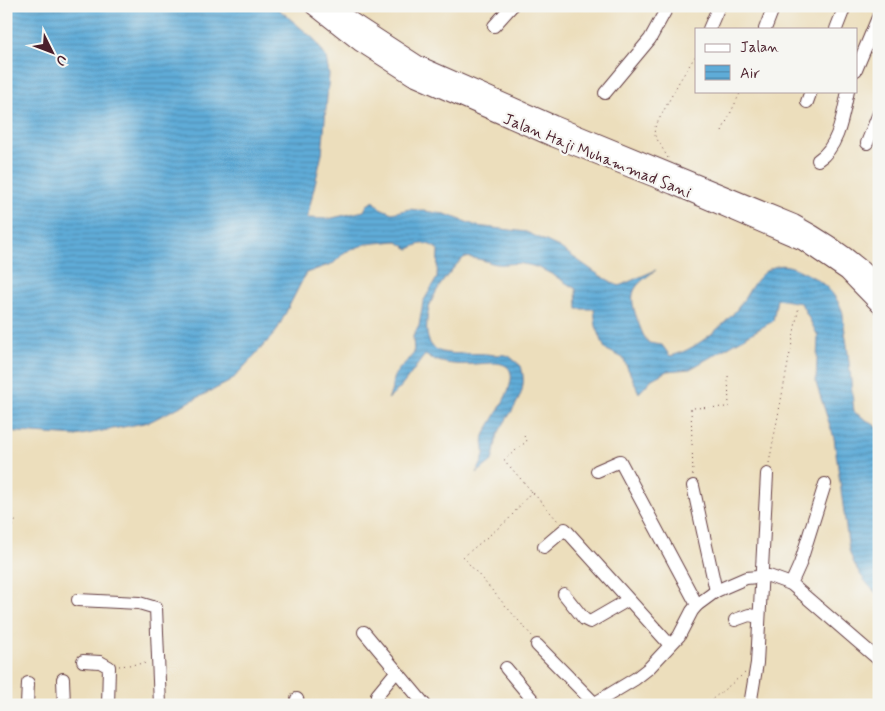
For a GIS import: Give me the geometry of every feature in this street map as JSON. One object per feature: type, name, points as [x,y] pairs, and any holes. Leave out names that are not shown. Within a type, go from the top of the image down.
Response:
[{"type":"main road","name":"Jalan Haji Muhammad Sani","points":[[313,6],[360,43],[413,77],[550,137],[794,223],[821,237],[857,262],[879,284]]},
{"type":"main road","name":"Jalan Haji Muhammad Sani","points":[[329,6],[418,64],[554,124],[803,242],[846,272],[879,305]]},
{"type":"street","points":[[494,26],[512,6]]},
{"type":"street","points":[[605,93],[650,39],[668,6]]},
{"type":"street","points":[[709,28],[720,6]]},
{"type":"street","points":[[766,28],[774,6]]},
{"type":"street","points":[[836,28],[845,6]]},
{"type":"street","points":[[858,65],[879,15]]},
{"type":"street","points":[[818,160],[828,154],[840,124],[848,92]]},
{"type":"street","points":[[867,142],[879,113]]},
{"type":"street","points":[[596,471],[620,461],[697,605]]},
{"type":"street","points":[[750,705],[757,663],[767,474]]},
{"type":"street","points":[[791,584],[800,564],[825,484]]},
{"type":"street","points":[[693,486],[716,591]]},
{"type":"street","points":[[544,547],[565,529],[670,645]]},
{"type":"street","points":[[537,646],[594,704],[636,679],[660,658],[679,636],[697,605],[716,591],[746,578],[769,576],[791,584],[879,660]]},
{"type":"street","points":[[564,594],[584,619],[590,622],[628,600]]},
{"type":"street","points":[[78,600],[139,603],[156,608],[160,705]]},
{"type":"street","points":[[735,620],[748,615],[759,617]]},
{"type":"street","points":[[364,632],[425,705]]},
{"type":"street","points":[[83,661],[100,662],[109,667],[108,705]]},
{"type":"street","points":[[506,668],[537,705]]},
{"type":"street","points":[[377,705],[379,691],[396,672]]},
{"type":"street","points":[[63,679],[64,705]]},
{"type":"street","points":[[26,705],[28,683]]},
{"type":"path","points":[[668,158],[654,134],[655,127],[695,57]]},
{"type":"path","points":[[722,131],[740,92]]},
{"type":"path","points":[[767,474],[799,306]]},
{"type":"path","points":[[693,486],[691,408],[729,407],[728,374]]},
{"type":"path","points":[[524,436],[527,441],[504,460],[565,529]]},
{"type":"path","points":[[532,491],[508,520],[463,557],[529,631],[537,646]]},
{"type":"path","points":[[6,545],[16,519]]},
{"type":"path","points":[[109,667],[158,662]]},
{"type":"path","points":[[706,705],[757,663]]},
{"type":"water","points":[[6,6],[275,6],[314,39],[326,57],[329,75],[322,154],[307,218],[328,219],[364,211],[367,205],[374,201],[380,208],[392,213],[410,209],[445,214],[477,226],[526,232],[559,247],[599,275],[619,286],[656,270],[642,281],[634,291],[634,310],[642,332],[649,343],[662,345],[670,356],[688,350],[715,331],[742,303],[758,278],[769,269],[781,265],[789,266],[820,281],[833,294],[843,312],[854,412],[879,428],[879,596],[861,575],[849,550],[834,438],[816,383],[818,336],[801,303],[777,299],[773,321],[690,369],[667,371],[652,379],[639,393],[623,358],[605,349],[596,326],[594,309],[577,309],[576,289],[537,267],[519,264],[496,264],[465,257],[448,275],[430,306],[427,330],[429,342],[435,349],[455,354],[509,356],[521,366],[523,376],[521,394],[498,434],[492,461],[477,473],[484,455],[484,436],[507,393],[511,381],[511,372],[505,365],[492,363],[449,364],[425,355],[403,385],[388,399],[394,376],[414,353],[413,336],[419,326],[423,302],[437,278],[438,250],[427,244],[417,245],[409,249],[396,241],[366,244],[345,252],[334,263],[306,273],[276,332],[231,381],[149,422],[76,436],[6,431]]}]
